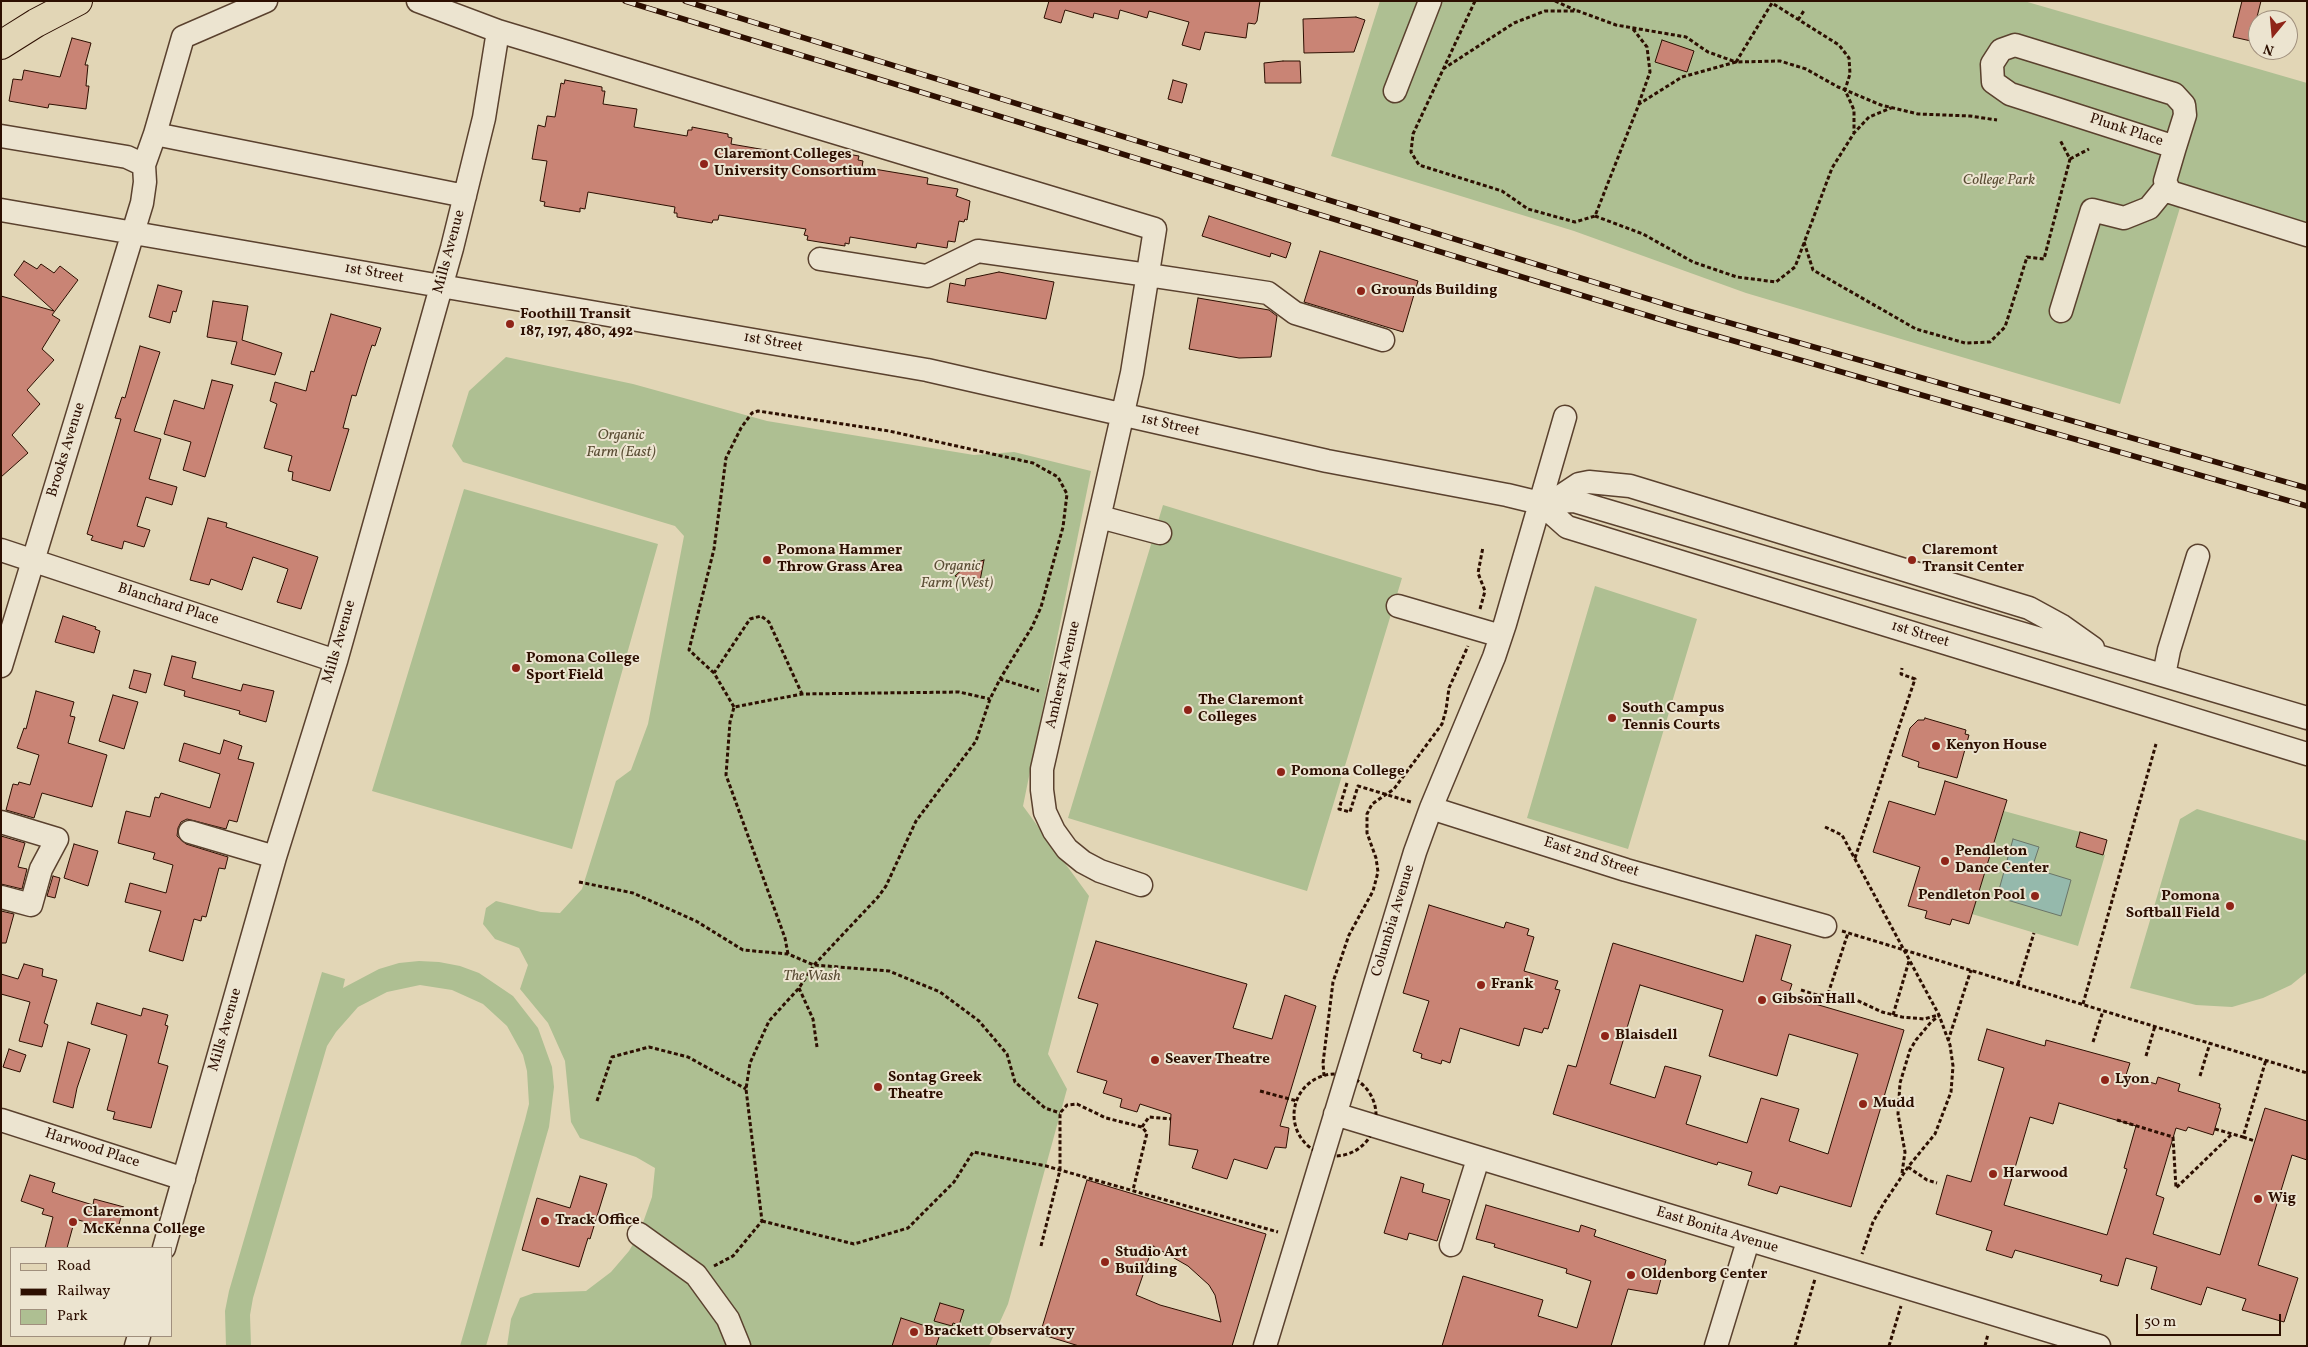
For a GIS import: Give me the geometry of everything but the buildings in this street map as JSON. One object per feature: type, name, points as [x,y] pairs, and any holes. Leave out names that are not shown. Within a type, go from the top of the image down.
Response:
[{"type":"main road","points":[[1,45],[36,23],[78,1]]},
{"type":"street","name":"Brooks Avenue","points":[[1,666],[142,203],[145,182],[144,165],[183,37],[266,1]]},
{"type":"street","points":[[418,1],[498,31]]},
{"type":"street","points":[[1395,91],[1430,1]]},
{"type":"street","name":"Mills Avenue","points":[[164,1247],[275,856],[336,661],[442,286],[484,118],[498,31]]},
{"type":"street","name":"Amherst Avenue","points":[[498,31],[1155,229],[1123,415],[1042,769],[1045,812],[1054,831],[1068,849],[1083,862],[1100,871],[1141,885]]},
{"type":"street","name":"Plunk Place","points":[[2168,186],[2165,181],[2185,115],[2184,104],[2174,94],[2015,44],[2001,50],[1992,64],[1993,82],[2010,94],[2175,147]]},
{"type":"street","points":[[155,134],[465,196]]},
{"type":"street","points":[[1,136],[127,156],[144,165]]},
{"type":"street","points":[[2168,186],[2170,192],[2307,235]]},
{"type":"street","points":[[2061,311],[2092,210],[2124,218],[2149,208],[2168,186]]},
{"type":"street","name":"1st Street","points":[[1,210],[927,370],[1327,461],[1546,502],[1574,501],[2307,718]]},
{"type":"street","points":[[820,259],[927,276],[978,252],[1148,275],[1268,293],[1295,314],[1383,340]]},
{"type":"street","name":"Columbia Avenue","points":[[1265,1346],[1412,861],[1431,808],[1501,636],[1546,502],[1565,417]]},
{"type":"street","points":[[1546,502],[1579,484],[1589,482],[1630,486],[2029,608],[2062,626],[2108,658]]},
{"type":"street","name":"1st Street","points":[[1546,502],[1567,527],[2307,754]]},
{"type":"street","points":[[1100,517],[1160,533]]},
{"type":"street","name":"Blanchard Place","points":[[1,550],[336,661]]},
{"type":"street","points":[[2164,675],[2169,650],[2198,556]]},
{"type":"street","points":[[1398,606],[1501,636]]},
{"type":"street","name":"East 2nd Street","points":[[1431,808],[1626,870],[1825,926]]},
{"type":"street","points":[[1,822],[57,839],[42,870],[31,905],[1,897]]},
{"type":"street","points":[[190,832],[275,856]]},
{"type":"street","name":"East Bonita Avenue","points":[[1335,1114],[2086,1344]]},
{"type":"street","name":"Harwood Place","points":[[1,1120],[184,1179]]},
{"type":"street","points":[[1451,1245],[1478,1159]]},
{"type":"street","points":[[639,1234],[696,1275],[728,1319],[739,1346]]},
{"type":"street","points":[[1716,1346],[1748,1241]]},
{"type":"path","points":[[1475,1],[1413,134],[1410,152],[1420,164],[1502,191],[1528,209],[1575,222],[1594,216],[1643,234],[1693,262],[1737,277],[1776,282],[1795,267],[1832,168],[1854,133],[1869,117],[1892,108]]},
{"type":"path","points":[[1555,1],[1616,25],[1686,37],[1708,52],[1736,62]]},
{"type":"path","points":[[1736,62],[1772,4],[1839,45],[1849,58],[1850,74],[1845,90],[1854,110],[1854,133]]},
{"type":"path","points":[[1798,20],[1806,9]]},
{"type":"path","points":[[1443,70],[1514,23],[1545,11],[1578,11]]},
{"type":"path","points":[[1594,216],[1650,72],[1647,46],[1632,28]]},
{"type":"path","points":[[1639,104],[1682,77],[1736,62],[1780,61],[1806,69],[1845,90],[1881,106],[1918,114],[1970,116],[1997,120]]},
{"type":"path","points":[[1804,242],[1813,270],[1916,329],[1965,343],[1990,342],[2004,326],[2027,257],[2044,258],[2070,159],[2060,140]]},
{"type":"path","points":[[2070,159],[2089,149]]},
{"type":"path","points":[[696,1275],[733,1256],[762,1221],[746,1089],[750,1063],[769,1021],[799,988],[814,965],[886,886],[916,821],[976,741],[990,699],[1032,627],[1041,607],[1063,527],[1067,494],[1058,477],[1033,463],[889,431],[758,411],[752,413],[741,428],[726,458],[714,549],[689,650],[714,673],[734,707],[730,722],[726,775],[785,938],[788,954]]},
{"type":"path","points":[[1478,614],[1485,591],[1478,572],[1483,547]]},
{"type":"path","points":[[714,673],[750,619],[761,616],[769,622],[802,694]]},
{"type":"path","points":[[1324,1076],[1322,1062],[1333,982],[1349,935],[1372,891],[1378,872],[1376,858],[1367,833],[1367,814],[1372,804],[1394,789],[1442,724],[1449,688],[1470,641]]},
{"type":"path","points":[[1855,859],[1915,679],[1900,674],[1902,668]]},
{"type":"path","points":[[1000,679],[1059,697]]},
{"type":"path","points":[[734,707],[802,694],[959,692],[990,699]]},
{"type":"path","points":[[2083,1004],[2156,744]]},
{"type":"path","points":[[1347,783],[1339,809],[1350,812],[1358,786],[1431,808]]},
{"type":"path","points":[[1825,827],[1842,835],[1939,1015],[1948,1041],[1953,1066],[1949,1099],[1935,1134],[1901,1176],[1873,1222],[1856,1273]]},
{"type":"path","points":[[579,882],[633,893],[696,921],[743,950],[788,954],[814,965],[889,971],[940,992],[979,1021],[1007,1054],[1015,1082],[1045,1108],[1060,1113]]},
{"type":"path","points":[[1825,926],[2307,1073]]},
{"type":"path","points":[[1828,994],[1848,933]]},
{"type":"path","points":[[2018,984],[2034,933]]},
{"type":"path","points":[[1893,1015],[1909,960]]},
{"type":"path","points":[[1948,1041],[1970,970]]},
{"type":"path","points":[[799,988],[813,1019],[817,1047]]},
{"type":"path","points":[[1801,990],[1816,995],[1848,996],[1893,1015],[1924,1019],[1939,1015]]},
{"type":"path","points":[[2093,1042],[2103,1010]]},
{"type":"path","points":[[1901,1176],[1905,1152],[1898,1114],[1900,1082],[1910,1050],[1916,1040],[1939,1015]]},
{"type":"path","points":[[2146,1056],[2155,1026]]},
{"type":"path","points":[[2200,1076],[2210,1043]]},
{"type":"path","points":[[597,1101],[612,1057],[649,1047],[688,1057],[746,1089]]},
{"type":"path","points":[[2243,1137],[2266,1060]]},
{"type":"path","points":[[1260,1091],[1297,1101]]},
{"type":"path","points":[[1041,1246],[1060,1170],[1060,1113],[1068,1105],[1077,1104],[1106,1118],[1142,1127],[1147,1133],[1132,1190]]},
{"type":"path","points":[[1142,1127],[1149,1117],[1171,1119]]},
{"type":"path","points":[[2117,1120],[2173,1137],[2176,1188],[2232,1134]]},
{"type":"path","points":[[2215,1129],[2255,1141]]},
{"type":"path","points":[[762,1221],[854,1244],[908,1228],[954,1182],[973,1152],[1046,1166],[1297,1237]]},
{"type":"path","points":[[1908,1167],[1927,1180],[1937,1183]]},
{"type":"path","points":[[1795,1346],[1820,1263]]},
{"type":"path","points":[[1889,1346],[1906,1288]]},
{"type":"green space","name":"College Park","points":[[1380,1],[2024,1],[2307,83],[2307,224],[2186,188],[2120,404],[1746,293],[1574,231],[1331,156]]},
{"type":"green space","name":"The Wash","points":[[506,357],[633,384],[767,421],[974,455],[1014,452],[1091,471],[1023,806],[1089,896],[1048,1054],[1067,1089],[1008,1304],[989,1346],[507,1346],[511,1319],[520,1298],[534,1293],[586,1291],[611,1272],[629,1251],[639,1234],[652,1197],[655,1168],[636,1157],[580,1138],[571,1122],[565,1061],[548,1023],[520,989],[528,965],[519,948],[495,939],[483,924],[486,908],[496,901],[541,912],[560,913],[582,889],[616,781],[631,770],[648,724],[684,536],[675,526],[463,462],[452,446],[469,391]]},
{"type":"green space","name":"Pomona College Sport Field","points":[[464,489],[658,544],[572,849],[372,791]]},
{"type":"green space","points":[[1163,505],[1402,578],[1307,891],[1068,818]]},
{"type":"green space","name":"South Campus Tennis Courts","points":[[1595,586],[1697,619],[1628,849],[1527,818]]},
{"type":"green space","name":"Pomona Softball Field","points":[[2197,809],[2307,841],[2307,972],[2291,985],[2263,998],[2232,1007],[2196,1005],[2130,988],[2180,819]]},
{"type":"green space","name":"Pendleton Pool","points":[[2004,811],[2080,832],[2076,847],[2105,855],[2078,946],[1972,914]]},
{"type":"green space","points":[[419,961],[460,966],[479,973],[513,996],[538,1028],[552,1067],[554,1087],[549,1127],[486,1346],[460,1346],[529,1104],[527,1071],[523,1055],[507,1026],[483,1004],[452,990],[420,985],[387,992],[358,1007],[336,1032],[327,1046],[253,1298],[250,1315],[251,1346],[226,1346],[225,1311],[229,1291],[322,972],[345,979],[343,988],[379,969],[399,963]]},
{"type":"water","points":[[2013,839],[2039,847],[2032,868],[2071,880],[2061,916],[1997,897]]},
{"type":"railway","points":[[625,1],[1675,324],[2307,506]]},
{"type":"railway","points":[[685,1],[1681,309],[2307,488]]},
{"type":"place","name":"Claremont Colleges University Consortium","points":[[704,164]]},
{"type":"place","name":"Grounds Building","points":[[1361,291]]},
{"type":"place","name":"Foothill Transit 187, 197, 480, 492","points":[[510,324]]},
{"type":"place","name":"Pomona Hammer Throw Grass Area","points":[[767,560]]},
{"type":"place","name":"Claremont Transit Center","points":[[1912,560]]},
{"type":"place","name":"Pomona College Sport Field","points":[[516,668]]},
{"type":"place","name":"The Claremont Colleges","points":[[1188,710]]},
{"type":"place","name":"South Campus Tennis Courts","points":[[1612,718]]},
{"type":"place","name":"Kenyon House","points":[[1936,746]]},
{"type":"place","name":"Pomona College","points":[[1281,772]]},
{"type":"place","name":"Pendleton Dance Center","points":[[1945,861]]},
{"type":"place","name":"Pendleton Pool","points":[[2035,896]]},
{"type":"place","name":"Pomona Softball Field","points":[[2230,906]]},
{"type":"place","name":"Frank","points":[[1481,985]]},
{"type":"place","name":"Gibson Hall","points":[[1762,1000]]},
{"type":"place","name":"Blaisdell","points":[[1605,1036]]},
{"type":"place","name":"Seaver Theatre","points":[[1155,1060]]},
{"type":"place","name":"Lyon","points":[[2105,1080]]},
{"type":"place","name":"Sontag Greek Theatre","points":[[878,1087]]},
{"type":"place","name":"Mudd","points":[[1863,1104]]},
{"type":"place","name":"Harwood","points":[[1993,1174]]},
{"type":"place","name":"Wig","points":[[2258,1199]]},
{"type":"place","name":"Track Office","points":[[545,1221]]},
{"type":"place","name":"Claremont McKenna College","points":[[73,1222]]},
{"type":"place","name":"Studio Art Building","points":[[1105,1262]]},
{"type":"place","name":"Oldenborg Center","points":[[1631,1275]]},
{"type":"place","name":"Brackett Observatory","points":[[914,1332]]},
{"type":"park label","name":"Organic Farm (East)","points":[[621,444]]},
{"type":"park label","name":"Organic Farm (West)","points":[[957,576]]}]
